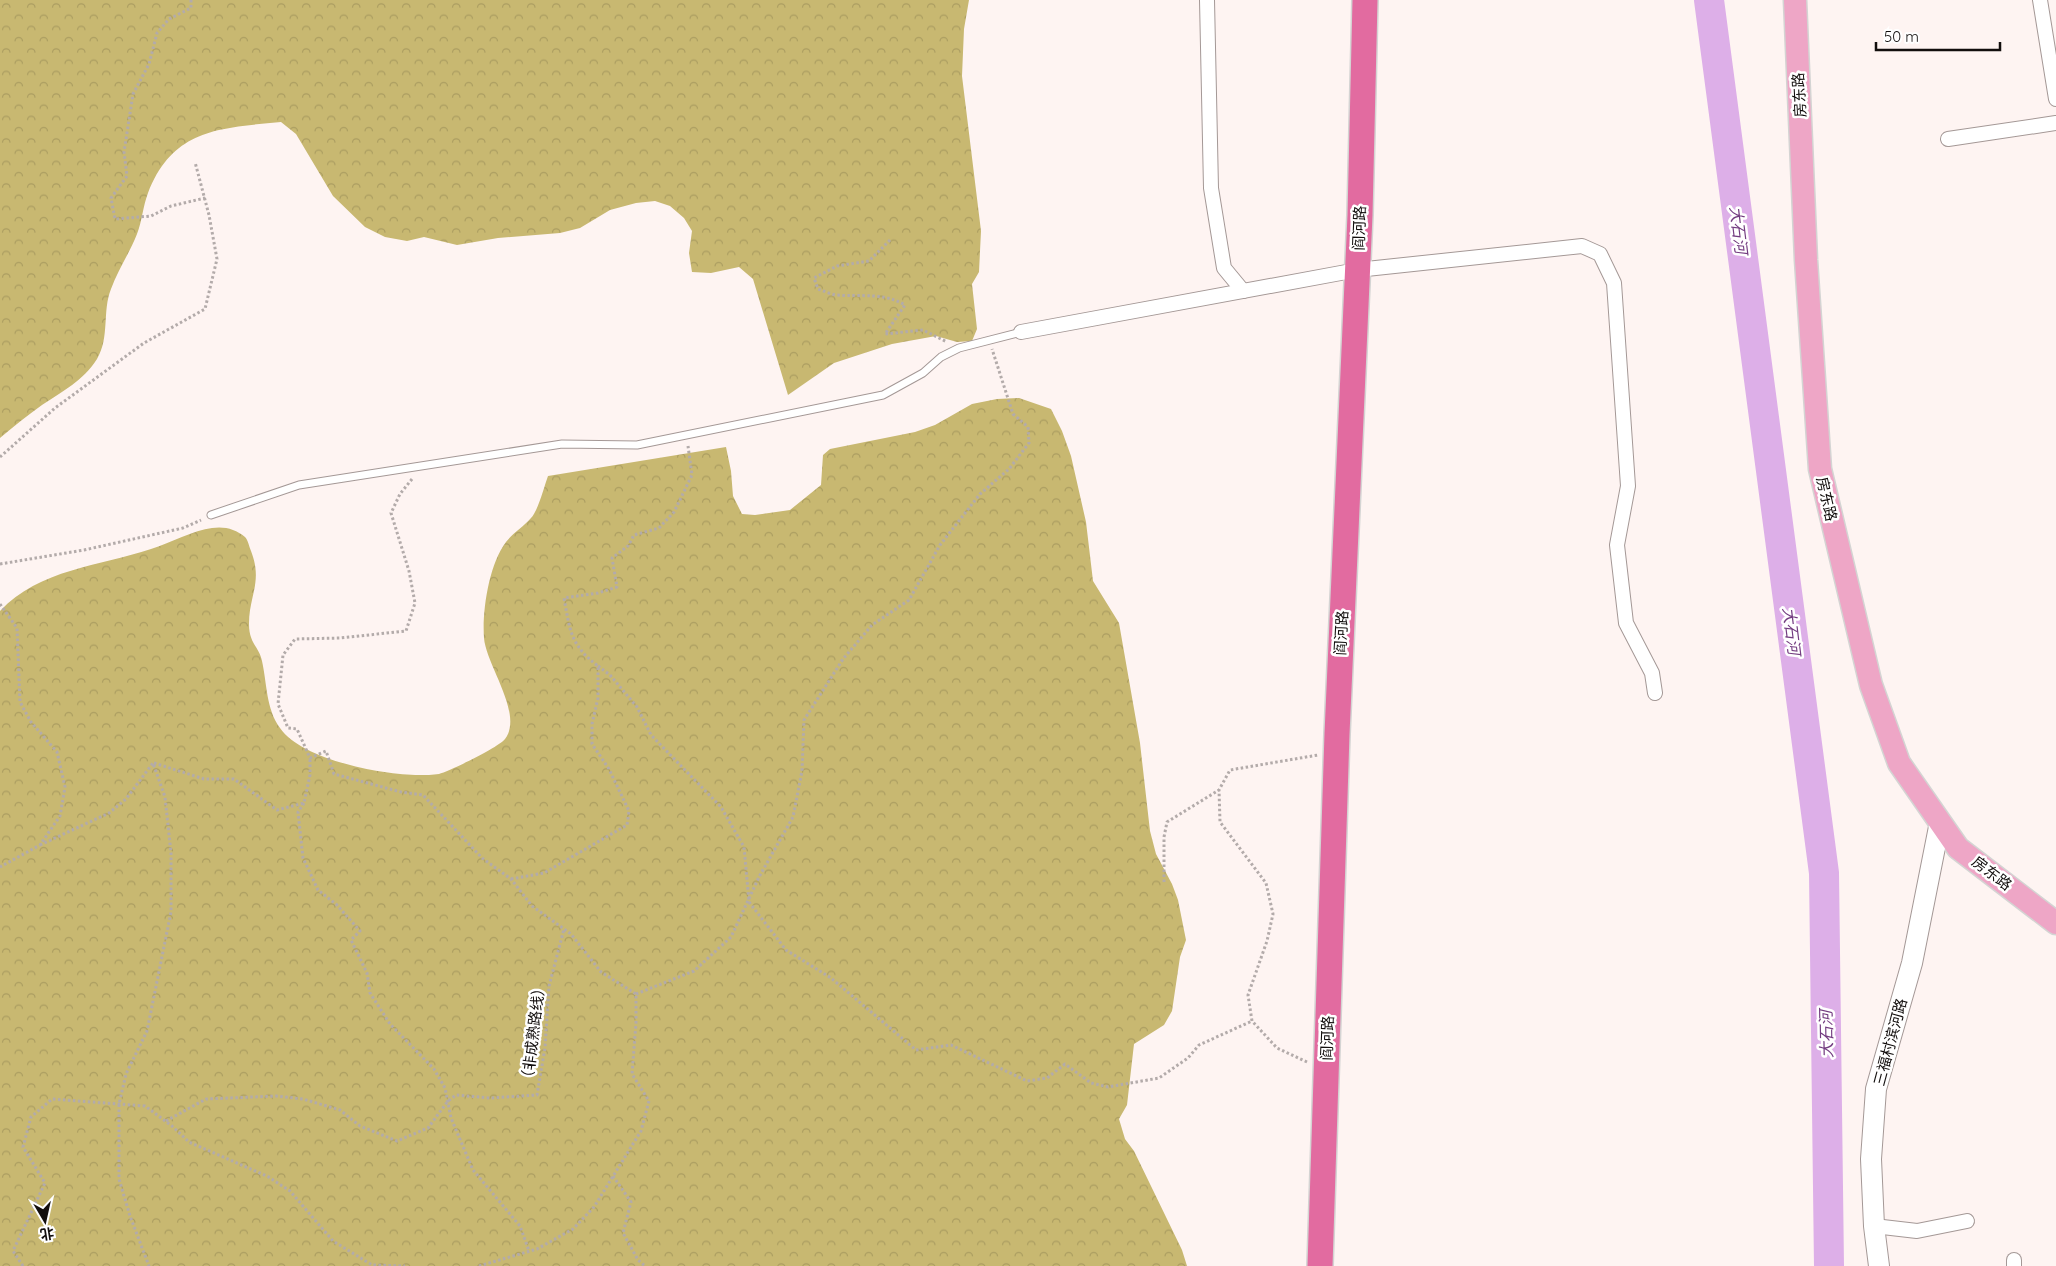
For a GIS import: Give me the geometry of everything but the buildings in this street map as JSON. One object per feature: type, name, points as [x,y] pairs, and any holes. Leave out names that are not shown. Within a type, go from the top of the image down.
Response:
[{"type":"highway","name":"阎河路","points":[[1320,1266],[1336,752],[1357,270],[1366,0]]},
{"type":"main road","name":"房东路","points":[[1795,0],[1806,260],[1820,469],[1871,686],[1900,763],[1958,848],[2056,923]]},
{"type":"street","points":[[1207,0],[1211,188],[1224,268],[1243,290]]},
{"type":"street","points":[[2040,0],[2056,99]]},
{"type":"street","points":[[1948,139],[2056,123]]},
{"type":"street","points":[[1021,332],[1357,270],[1582,246],[1600,254],[1614,283],[1628,486],[1617,545],[1626,623],[1652,673],[1655,693]]},
{"type":"street","name":"三福村滨河路","points":[[1879,1266],[1874,1226],[1871,1158],[1876,1089],[1912,963],[1940,822]]},
{"type":"street","points":[[1874,1226],[1917,1231],[1967,1220]]},
{"type":"lane","points":[[210,515],[299,485],[562,444],[636,445],[883,395],[923,373],[941,356],[959,348],[1021,332]]},
{"type":"path","points":[[191,0],[191,8],[169,19],[157,34],[149,64],[133,94],[124,152],[128,176],[111,198],[115,219],[151,216],[171,206],[205,198]]},
{"type":"path","points":[[0,457],[55,408],[114,364],[144,343],[205,309],[217,259],[205,198],[195,162]]},
{"type":"path","points":[[890,240],[868,261],[837,266],[814,278],[818,290],[836,295],[859,294],[894,298],[905,305],[885,334],[923,330],[959,348]]},
{"type":"path","points":[[636,994],[694,971],[730,938],[749,902],[759,877],[793,817],[802,771],[804,720],[843,659],[872,625],[909,600],[940,544],[980,494],[1009,469],[1029,443],[1028,427],[1013,414],[990,340]]},
{"type":"path","points":[[686,435],[692,475],[674,512],[659,528],[634,536],[628,546],[612,558],[617,587],[598,594],[564,598],[570,631],[582,654],[610,676],[637,707],[652,735],[721,807],[744,847],[749,902],[786,950],[831,978],[916,1050],[951,1045],[1026,1082],[1047,1078],[1065,1064],[1091,1083],[1108,1087],[1159,1078],[1188,1058],[1199,1045],[1252,1021]]},
{"type":"path","points":[[422,466],[400,494],[391,513],[409,571],[415,603],[406,631],[340,638],[295,640],[283,655],[278,704],[288,728],[297,730],[310,758],[310,775],[304,802],[298,812],[303,858],[318,890],[337,905],[360,931],[351,940],[367,973],[370,994],[390,1024],[434,1069],[445,1088],[451,1118],[473,1170],[520,1226],[529,1251]]},
{"type":"path","points":[[0,564],[84,550],[183,528],[210,515]]},
{"type":"path","points":[[0,604],[17,628],[20,702],[31,722],[57,752],[65,787],[60,816],[40,845]]},
{"type":"path","points":[[511,879],[544,873],[628,825],[629,811],[609,769],[592,744],[592,724],[598,698],[598,666]]},
{"type":"path","points":[[310,758],[326,752],[334,774],[401,792],[423,795],[482,858],[511,879],[532,906],[571,934],[601,972],[636,994]]},
{"type":"path","points":[[1164,882],[1164,837],[1167,822],[1218,790],[1230,770],[1336,752]]},
{"type":"path","points":[[0,867],[40,845],[109,813],[126,799],[153,763]]},
{"type":"path","points":[[153,763],[204,779],[234,779],[277,810],[304,802]]},
{"type":"path","points":[[149,1266],[130,1216],[119,1179],[119,1104],[126,1074],[147,1031],[172,912],[171,853],[165,798],[153,763]]},
{"type":"path","points":[[1218,790],[1220,822],[1266,883],[1273,914],[1248,994],[1252,1021],[1277,1048],[1326,1070]]},
{"type":"path","name":"（非成熟路线）","points":[[448,1101],[456,1095],[490,1098],[537,1095],[545,1048],[548,986],[564,929]]},
{"type":"path","points":[[479,1266],[529,1251],[573,1229],[594,1207],[642,1130],[649,1101],[632,1074],[636,994]]},
{"type":"path","points":[[166,1121],[206,1100],[276,1096],[303,1098],[340,1110],[360,1126],[397,1141],[428,1128],[448,1101]]},
{"type":"path","points":[[23,1266],[13,1251],[46,1183],[23,1147],[31,1117],[52,1100],[145,1106],[166,1121],[189,1142],[267,1176],[290,1191],[333,1241],[372,1266],[405,1266]]},
{"type":"path","points":[[613,1176],[631,1202],[623,1233],[638,1260],[645,1266]]},
{"type":"green space","points":[[0,0],[969,0],[964,29],[962,76],[981,231],[979,272],[972,284],[977,329],[972,341],[957,342],[936,336],[892,344],[834,363],[788,395],[753,279],[739,267],[711,273],[692,272],[689,253],[692,231],[684,218],[670,206],[655,201],[636,203],[610,210],[580,228],[560,233],[498,238],[457,245],[424,237],[407,241],[385,237],[365,227],[333,196],[296,134],[281,122],[238,126],[201,135],[185,144],[171,155],[158,172],[148,193],[137,234],[108,297],[105,333],[97,359],[79,380],[0,438]]},
{"type":"green space","points":[[1019,398],[1051,409],[1062,431],[1071,456],[1086,522],[1093,581],[1119,623],[1140,743],[1150,831],[1156,854],[1178,900],[1186,940],[1180,957],[1172,1011],[1164,1025],[1134,1044],[1127,1105],[1119,1119],[1125,1139],[1134,1151],[1182,1250],[1187,1266],[0,1266],[0,611],[16,597],[51,577],[151,549],[198,531],[216,527],[234,530],[246,538],[254,562],[256,580],[249,631],[252,641],[261,656],[269,704],[275,721],[280,728],[291,739],[306,749],[344,764],[404,774],[439,774],[463,764],[501,743],[510,729],[507,703],[486,649],[484,638],[484,615],[488,588],[500,551],[506,542],[534,515],[548,476],[726,447],[731,471],[733,496],[742,514],[755,515],[790,510],[821,485],[823,455],[830,449],[915,432],[935,425],[972,404],[997,399]]},
{"type":"waterway","name":"大石河","points":[[1709,0],[1824,873],[1829,1266]]}]
